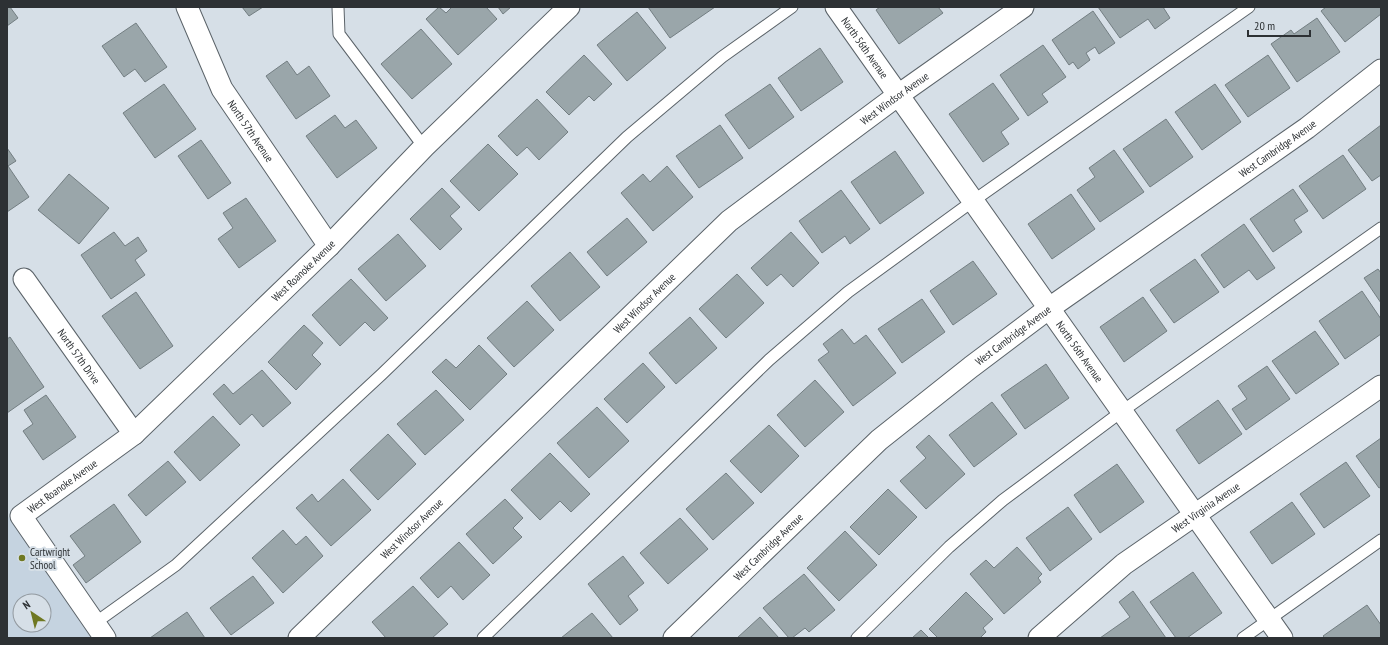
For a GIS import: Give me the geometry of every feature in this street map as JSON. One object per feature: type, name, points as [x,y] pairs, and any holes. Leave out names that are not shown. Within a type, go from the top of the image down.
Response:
[{"type":"street","name":"North 57th Avenue","points":[[187,7],[222,89],[329,246]]},
{"type":"street","name":"West Roanoke Avenue","points":[[100,630],[21,516],[134,434],[329,246],[424,147],[569,7]]},
{"type":"street","name":"North 56th Avenue","points":[[836,7],[1282,638]]},
{"type":"street","name":"West Windsor Avenue","points":[[299,638],[729,221],[898,96],[1023,7]]},
{"type":"street","name":"West Cambridge Avenue","points":[[674,638],[879,440],[971,367],[1048,309],[1307,128],[1381,70]]},
{"type":"street","name":"North 57th Drive","points":[[24,279],[134,434]]},
{"type":"street","name":"West Virginia Avenue","points":[[1038,638],[1124,564],[1194,514],[1381,386]]},
{"type":"lane","points":[[338,7],[339,34],[424,147]]},
{"type":"lane","points":[[100,630],[176,565],[382,374],[627,137],[722,57],[792,7]]},
{"type":"lane","points":[[483,638],[769,360],[848,292],[973,201],[1249,7]]},
{"type":"lane","points":[[857,638],[949,547],[997,505],[1121,412],[1381,228]]},
{"type":"lane","points":[[1243,638],[1381,540]]},
{"type":"shaded area","name":"Cartwright School","points":[[7,515],[91,638],[7,638]]},
{"type":"building","points":[[7,7],[10,7],[18,18],[7,26]]},
{"type":"building","points":[[242,7],[263,7],[249,16]]},
{"type":"building","points":[[439,7],[446,13],[452,7],[486,7],[497,19],[458,55],[426,19]]},
{"type":"building","points":[[498,7],[511,7],[503,14]]},
{"type":"building","points":[[648,7],[715,7],[670,38]]},
{"type":"building","points":[[880,7],[938,7],[943,13],[899,44],[876,10]]},
{"type":"building","points":[[1098,7],[1163,7],[1170,18],[1155,29],[1148,19],[1120,38]]},
{"type":"building","points":[[1326,7],[1381,7],[1381,14],[1345,42],[1321,11]]},
{"type":"building","points":[[1093,11],[1115,43],[1099,54],[1095,47],[1086,53],[1090,60],[1078,69],[1073,62],[1069,65],[1052,40]]},
{"type":"building","points":[[637,12],[666,48],[627,81],[597,45]]},
{"type":"building","points":[[1317,18],[1340,52],[1297,82],[1271,44],[1291,30],[1294,34]]},
{"type":"building","points":[[136,23],[167,67],[145,82],[135,69],[124,77],[102,46]]},
{"type":"building","points":[[421,29],[452,64],[412,99],[381,64]]},
{"type":"building","points":[[1043,45],[1066,77],[1042,94],[1048,102],[1028,116],[1000,75]]},
{"type":"building","points":[[820,48],[843,82],[801,111],[778,78]]},
{"type":"building","points":[[584,55],[612,84],[594,101],[589,96],[569,115],[546,92]]},
{"type":"building","points":[[1268,55],[1290,88],[1248,117],[1225,85]]},
{"type":"building","points":[[287,61],[297,75],[309,66],[330,96],[296,119],[266,76]]},
{"type":"building","points":[[993,83],[1019,119],[1001,132],[1009,144],[983,162],[949,114]]},
{"type":"building","points":[[164,84],[196,129],[155,158],[123,113]]},
{"type":"building","points":[[770,84],[794,117],[749,149],[725,115]]},
{"type":"building","points":[[1215,84],[1241,122],[1202,150],[1175,112]]},
{"type":"building","points":[[537,99],[568,132],[539,160],[527,147],[517,156],[498,136]]},
{"type":"building","points":[[335,115],[345,128],[356,120],[377,148],[337,178],[306,136]]},
{"type":"building","points":[[1166,119],[1193,157],[1150,187],[1123,149]]},
{"type":"building","points":[[720,125],[743,158],[699,188],[676,156]]},
{"type":"building","points":[[1381,125],[1381,175],[1372,181],[1348,150]]},
{"type":"building","points":[[201,140],[231,183],[208,199],[178,156]]},
{"type":"building","points":[[488,144],[518,174],[479,211],[450,181]]},
{"type":"building","points":[[7,148],[16,161],[8,166],[29,197],[7,212]]},
{"type":"building","points":[[1114,150],[1144,192],[1100,222],[1077,190],[1095,177],[1089,168]]},
{"type":"building","points":[[895,151],[924,193],[880,224],[851,182]]},
{"type":"building","points":[[1343,155],[1366,189],[1323,219],[1299,186]]},
{"type":"building","points":[[667,166],[693,197],[653,231],[621,193],[643,174],[650,182]]},
{"type":"building","points":[[69,174],[109,208],[79,244],[38,210]]},
{"type":"building","points":[[442,188],[460,207],[450,216],[462,229],[440,250],[410,219]]},
{"type":"building","points":[[1293,189],[1308,211],[1294,220],[1302,232],[1273,252],[1250,219]]},
{"type":"building","points":[[841,190],[870,229],[850,244],[845,236],[822,253],[799,221]]},
{"type":"building","points":[[1071,194],[1095,229],[1052,259],[1028,224]]},
{"type":"building","points":[[246,198],[276,241],[239,268],[218,239],[233,228],[223,213]]},
{"type":"building","points":[[627,218],[647,242],[607,276],[587,252]]},
{"type":"building","points":[[1244,224],[1275,268],[1257,280],[1249,270],[1224,288],[1201,255]]},
{"type":"building","points":[[114,232],[125,246],[138,237],[147,251],[135,260],[145,275],[111,299],[81,255]]},
{"type":"building","points":[[791,232],[819,263],[793,287],[781,274],[767,286],[751,268]]},
{"type":"building","points":[[398,234],[426,266],[386,301],[358,269]]},
{"type":"building","points":[[570,252],[600,287],[560,321],[531,286]]},
{"type":"building","points":[[1195,259],[1219,292],[1174,323],[1150,290]]},
{"type":"building","points":[[973,261],[997,294],[953,325],[930,291]]},
{"type":"building","points":[[1378,269],[1381,273],[1381,303],[1364,278]]},
{"type":"building","points":[[737,274],[764,303],[726,338],[699,309]]},
{"type":"building","points":[[351,279],[388,318],[374,331],[365,322],[340,346],[312,315]]},
{"type":"building","points":[[1362,291],[1381,319],[1381,334],[1345,359],[1319,321]]},
{"type":"building","points":[[136,292],[173,346],[140,369],[102,316]]},
{"type":"building","points":[[1143,297],[1167,331],[1124,362],[1100,327]]},
{"type":"building","points":[[922,299],[945,332],[902,363],[878,329]]},
{"type":"building","points":[[527,301],[554,330],[514,367],[487,338]]},
{"type":"building","points":[[690,317],[717,348],[676,384],[649,353]]},
{"type":"building","points":[[304,325],[323,343],[312,355],[321,364],[296,390],[268,362]]},
{"type":"building","points":[[842,329],[854,344],[866,335],[896,373],[853,406],[818,360],[829,352],[823,344]]},
{"type":"building","points":[[1315,331],[1339,364],[1296,394],[1272,361]]},
{"type":"building","points":[[10,337],[44,387],[7,413],[7,339]]},
{"type":"building","points":[[479,345],[507,374],[470,410],[432,372],[446,359],[456,368]]},
{"type":"building","points":[[643,363],[665,387],[627,423],[604,399]]},
{"type":"building","points":[[1046,364],[1069,398],[1025,429],[1001,395]]},
{"type":"building","points":[[1267,366],[1290,399],[1246,430],[1232,409],[1247,399],[1238,386]]},
{"type":"building","points":[[262,370],[291,403],[263,427],[252,414],[240,425],[213,394],[224,384],[233,394]]},
{"type":"building","points":[[815,380],[844,412],[805,447],[777,415]]},
{"type":"building","points":[[436,390],[464,420],[425,455],[397,424]]},
{"type":"building","points":[[46,395],[76,437],[43,460],[23,431],[33,424],[24,410]]},
{"type":"building","points":[[1218,400],[1242,434],[1199,464],[1176,430]]},
{"type":"building","points":[[992,402],[1017,434],[974,467],[949,435]]},
{"type":"building","points":[[597,407],[629,441],[589,478],[557,443]]},
{"type":"building","points":[[213,416],[240,445],[200,481],[174,452]]},
{"type":"building","points":[[769,425],[799,456],[761,493],[730,461]]},
{"type":"building","points":[[388,434],[416,464],[378,500],[350,470]]},
{"type":"building","points":[[929,435],[965,474],[926,509],[900,481],[926,458],[916,447]]},
{"type":"building","points":[[1381,438],[1381,487],[1379,488],[1356,456]]},
{"type":"building","points":[[550,453],[590,494],[571,512],[560,501],[540,520],[511,490]]},
{"type":"building","points":[[168,461],[186,482],[146,516],[128,495]]},
{"type":"building","points":[[1346,462],[1370,496],[1324,528],[1300,494]]},
{"type":"building","points":[[1117,464],[1144,502],[1100,533],[1074,495]]},
{"type":"building","points":[[726,473],[754,503],[713,540],[686,509]]},
{"type":"building","points":[[343,479],[371,510],[331,546],[296,508],[312,494],[318,502]]},
{"type":"building","points":[[888,489],[917,517],[879,555],[850,527]]},
{"type":"building","points":[[505,499],[523,518],[513,528],[522,537],[493,564],[466,534]]},
{"type":"building","points":[[1292,502],[1315,534],[1272,564],[1250,532]]},
{"type":"building","points":[[114,504],[141,542],[86,583],[73,565],[85,556],[70,536]]},
{"type":"building","points":[[1068,507],[1092,539],[1050,571],[1026,538]]},
{"type":"building","points":[[680,518],[708,549],[668,584],[640,553]]},
{"type":"building","points":[[283,530],[296,545],[306,536],[323,556],[283,593],[252,558]]},
{"type":"building","points":[[845,531],[877,565],[839,601],[807,568]]},
{"type":"building","points":[[459,542],[490,575],[463,600],[451,586],[438,598],[420,578]]},
{"type":"building","points":[[1017,547],[1042,574],[1038,578],[1041,582],[1004,614],[970,574],[986,560],[994,568]]},
{"type":"building","points":[[623,556],[644,583],[628,596],[638,610],[620,625],[588,584]]},
{"type":"building","points":[[1193,572],[1222,613],[1187,638],[1176,638],[1150,602]]},
{"type":"building","points":[[804,574],[835,610],[809,632],[805,628],[792,638],[789,638],[763,608]]},
{"type":"building","points":[[253,576],[274,603],[231,635],[210,608]]},
{"type":"building","points":[[413,586],[448,624],[432,638],[386,638],[372,622]]},
{"type":"building","points":[[1133,591],[1166,638],[1100,638],[1130,617],[1119,602]]},
{"type":"building","points":[[966,592],[993,619],[983,628],[986,632],[980,638],[938,638],[929,629]]},
{"type":"building","points":[[1367,605],[1381,625],[1381,638],[1325,638],[1323,636]]},
{"type":"building","points":[[187,612],[205,638],[150,638]]},
{"type":"building","points":[[592,613],[613,638],[561,638]]},
{"type":"building","points":[[760,617],[779,638],[737,638]]},
{"type":"building","points":[[921,630],[929,638],[912,638]]},
{"type":"place","name":"Cartwright School","points":[[22,558]]}]
